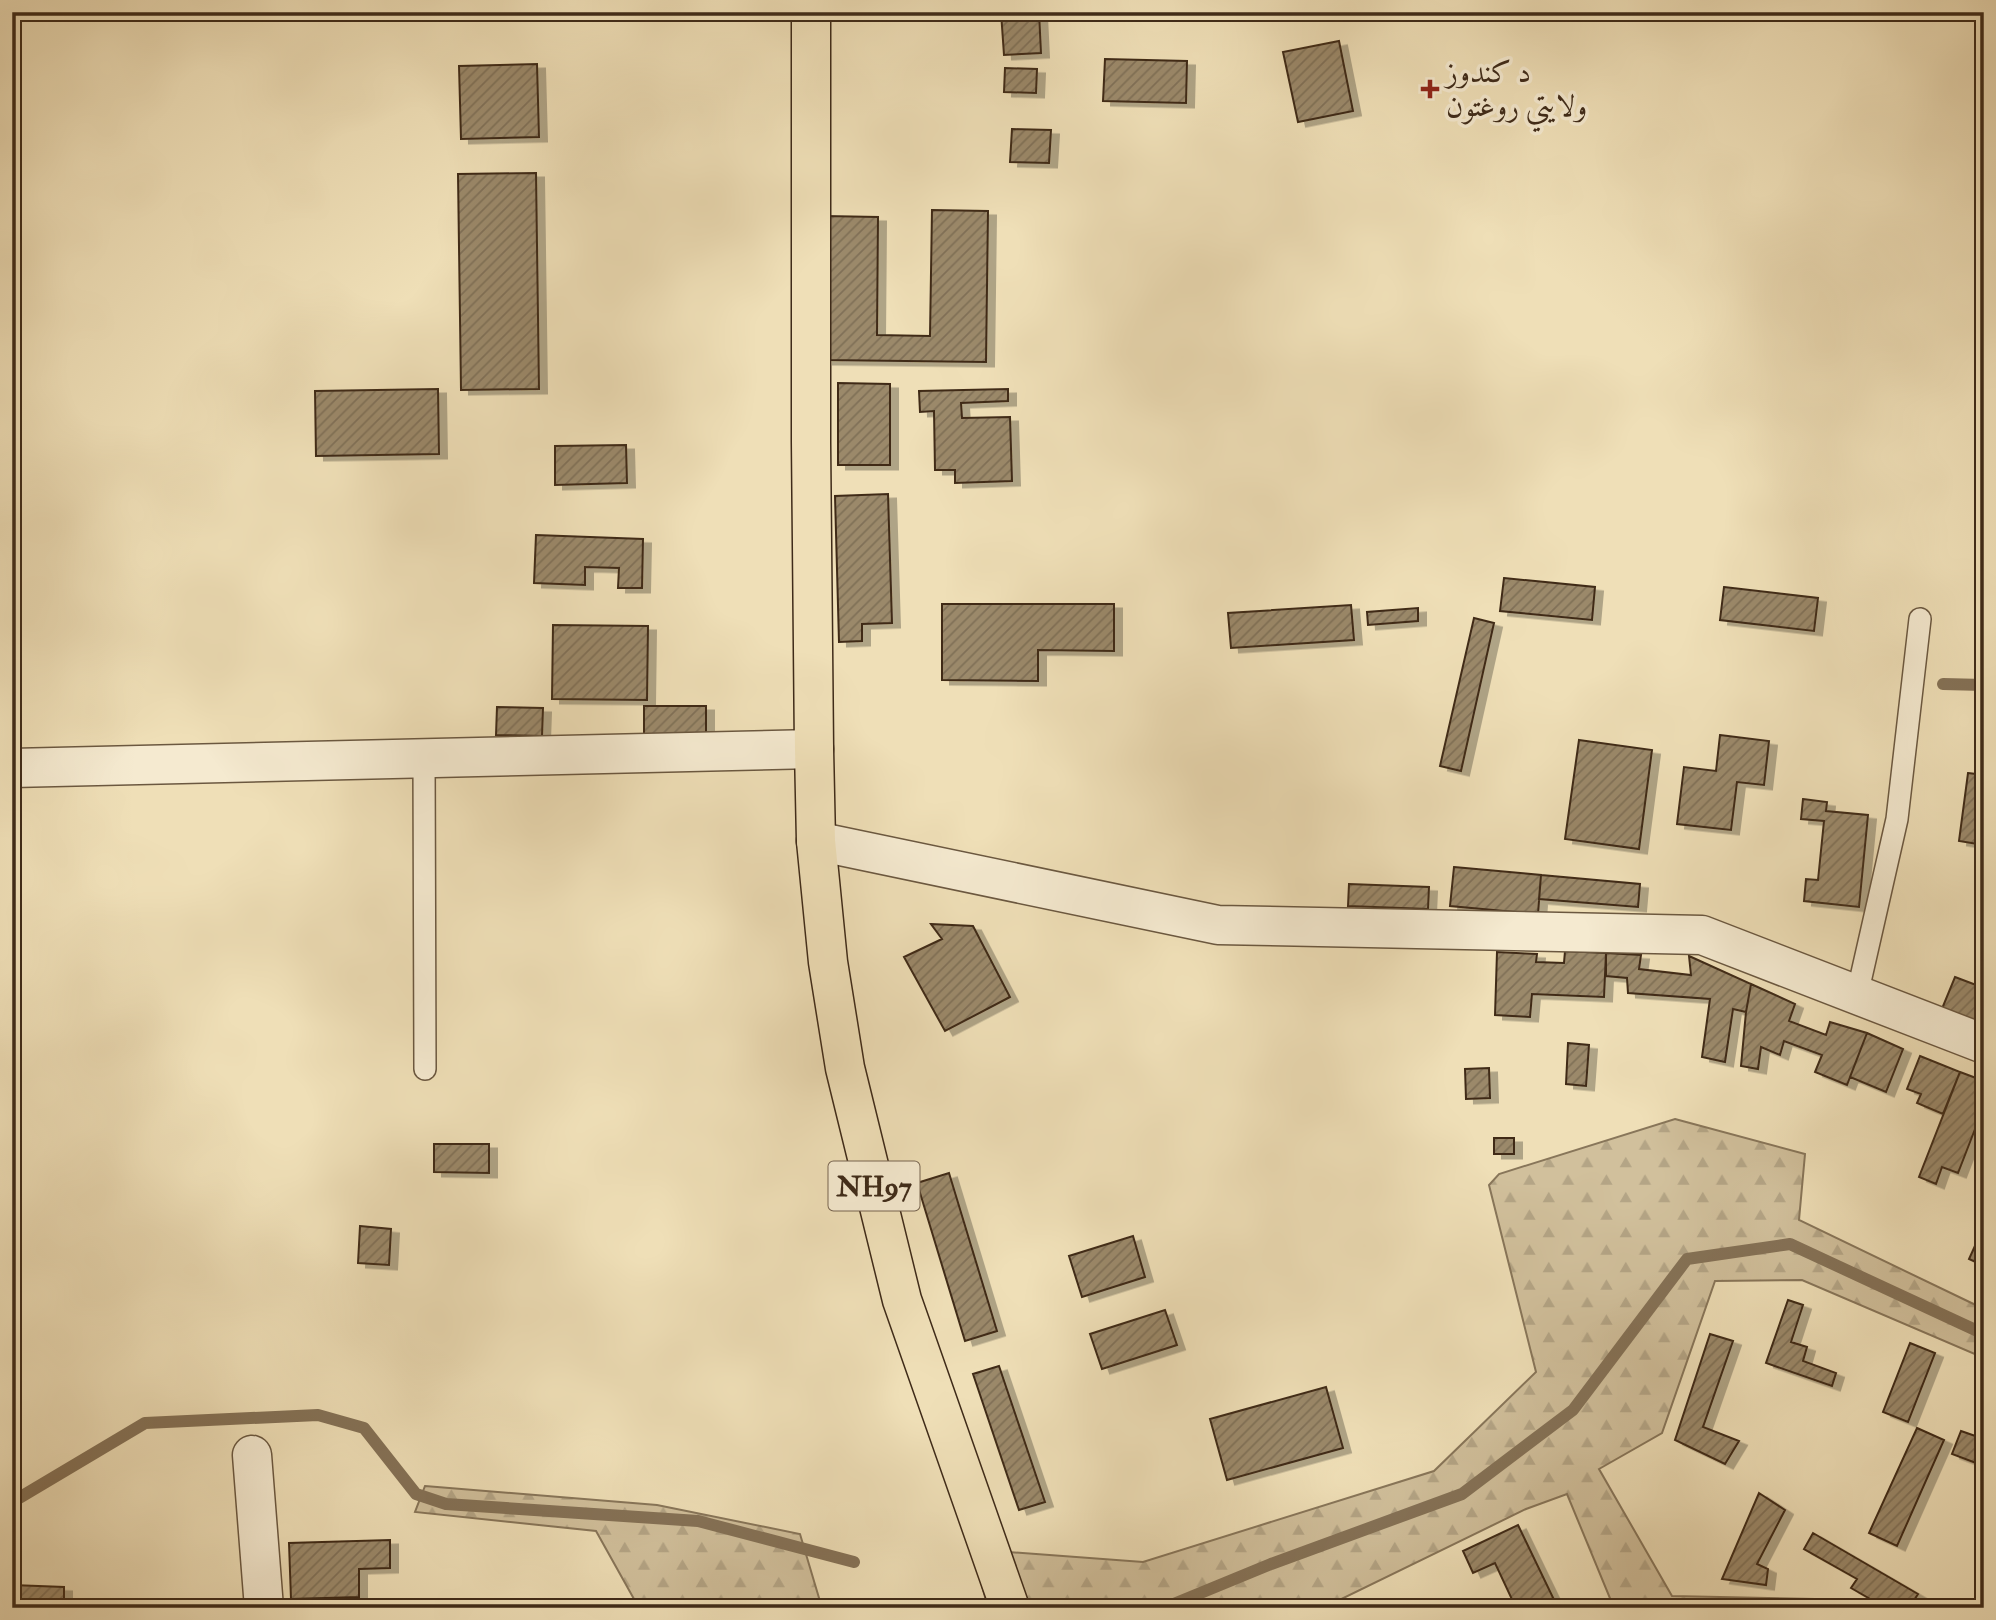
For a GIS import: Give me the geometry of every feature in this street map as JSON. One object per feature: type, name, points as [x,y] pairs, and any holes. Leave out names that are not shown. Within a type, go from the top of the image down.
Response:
[{"type":"highway","points":[[811,12],[814,749]]},
{"type":"highway","name":"NH97","points":[[814,749],[816,841],[828,962],[845,1068],[902,1300],[1010,1608]]},
{"type":"street","points":[[12,768],[814,749]]},
{"type":"street","points":[[816,841],[1218,925],[1702,935],[1984,1044]]},
{"type":"street","points":[[252,1455],[264,1608]]},
{"type":"lane","points":[[1857,995],[1897,819],[1920,619]]},
{"type":"lane","points":[[424,757],[425,1069]]},
{"type":"green space","points":[[1675,1119],[1805,1154],[1799,1220],[1984,1309],[1984,1358],[1802,1280],[1715,1281],[1662,1433],[1599,1469],[1672,1596],[1815,1599],[1838,1608],[1614,1608],[1567,1494],[1526,1509],[1323,1608],[988,1608],[974,1556],[995,1551],[1143,1562],[1434,1471],[1536,1372],[1489,1185],[1499,1174]]},
{"type":"green space","points":[[425,1486],[657,1505],[800,1534],[822,1608],[639,1608],[596,1531],[415,1512]]},
{"type":"building","points":[[1001,12],[1039,12],[1041,53],[1004,55]]},
{"type":"building","points":[[1339,41],[1353,111],[1298,122],[1283,52]]},
{"type":"building","points":[[1105,59],[1187,61],[1186,103],[1103,101]]},
{"type":"building","points":[[537,64],[539,137],[461,139],[459,66]]},
{"type":"building","points":[[1005,68],[1037,69],[1036,93],[1004,92]]},
{"type":"building","points":[[1012,129],[1051,130],[1049,163],[1010,162]]},
{"type":"building","points":[[536,173],[539,389],[461,390],[458,174]]},
{"type":"building","points":[[932,210],[988,211],[986,362],[825,360],[826,216],[878,217],[877,335],[930,336]]},
{"type":"building","points":[[838,383],[890,384],[890,465],[838,465]]},
{"type":"building","points":[[438,389],[439,454],[316,456],[315,391]]},
{"type":"building","points":[[1008,389],[1008,401],[961,403],[962,418],[1010,417],[1012,481],[955,483],[955,470],[935,470],[934,411],[920,412],[919,391]]},
{"type":"building","points":[[626,445],[627,483],[555,485],[555,446]]},
{"type":"building","points":[[888,494],[892,623],[862,624],[862,641],[839,642],[835,496]]},
{"type":"building","points":[[536,535],[643,539],[642,588],[618,588],[619,568],[585,567],[585,585],[534,583]]},
{"type":"building","points":[[1504,578],[1595,587],[1592,620],[1500,611]]},
{"type":"building","points":[[1724,587],[1818,598],[1814,631],[1720,620]]},
{"type":"building","points":[[942,604],[1114,604],[1114,651],[1038,650],[1038,681],[942,680]]},
{"type":"building","points":[[1351,605],[1354,640],[1231,648],[1228,613]]},
{"type":"building","points":[[1418,608],[1418,621],[1368,625],[1367,612]]},
{"type":"building","points":[[1474,618],[1494,623],[1461,771],[1440,766]]},
{"type":"building","points":[[553,625],[648,626],[647,700],[552,699]]},
{"type":"building","points":[[644,706],[706,706],[706,735],[644,735]]},
{"type":"building","points":[[497,707],[543,708],[542,736],[496,735]]},
{"type":"building","points":[[1720,735],[1769,741],[1764,785],[1737,782],[1731,830],[1677,824],[1684,767],[1716,771]]},
{"type":"building","points":[[1579,740],[1652,750],[1639,849],[1565,839]]},
{"type":"building","points":[[1968,773],[1984,775],[1984,845],[1959,841]]},
{"type":"building","points":[[1803,799],[1827,802],[1826,811],[1868,815],[1859,907],[1804,901],[1806,879],[1818,880],[1824,821],[1801,819]]},
{"type":"building","points":[[1454,867],[1541,875],[1538,914],[1450,906]]},
{"type":"building","points":[[1541,875],[1640,884],[1638,907],[1539,899]]},
{"type":"building","points":[[1349,884],[1429,887],[1428,909],[1348,906]]},
{"type":"building","points":[[931,924],[973,926],[1010,997],[945,1031],[904,957],[942,939]]},
{"type":"building","points":[[1565,951],[1606,953],[1604,997],[1532,994],[1530,1017],[1495,1015],[1497,952],[1537,954],[1536,962],[1564,963]]},
{"type":"building","points":[[1606,953],[1641,955],[1639,969],[1691,975],[1689,956],[1751,984],[1746,1012],[1733,1009],[1725,1062],[1702,1057],[1710,999],[1628,993],[1627,978],[1606,976]]},
{"type":"building","points":[[1955,977],[1984,988],[1984,1009],[1976,1030],[1939,1016]]},
{"type":"building","points":[[1751,984],[1795,1004],[1789,1021],[1826,1035],[1830,1022],[1867,1033],[1847,1085],[1815,1072],[1822,1055],[1784,1041],[1780,1055],[1761,1047],[1758,1069],[1741,1066]]},
{"type":"building","points":[[1867,1033],[1903,1049],[1886,1092],[1850,1077]]},
{"type":"building","points":[[1568,1043],[1589,1045],[1586,1086],[1566,1084]]},
{"type":"building","points":[[1920,1056],[1960,1072],[1943,1114],[1917,1103],[1921,1094],[1907,1089]]},
{"type":"building","points":[[1489,1068],[1490,1098],[1466,1099],[1465,1069]]},
{"type":"building","points":[[1960,1072],[1984,1081],[1984,1127],[1977,1124],[1958,1173],[1942,1167],[1936,1184],[1919,1177]]},
{"type":"building","points":[[1494,1138],[1514,1138],[1514,1154],[1494,1154]]},
{"type":"building","points":[[434,1144],[489,1144],[489,1173],[434,1172]]},
{"type":"building","points":[[949,1173],[997,1331],[965,1341],[917,1183]]},
{"type":"building","points":[[360,1226],[391,1229],[389,1265],[358,1263]]},
{"type":"building","points":[[1984,1226],[1984,1266],[1969,1259]]},
{"type":"building","points":[[1133,1236],[1145,1277],[1082,1297],[1069,1256]]},
{"type":"building","points":[[1788,1300],[1803,1305],[1791,1342],[1807,1347],[1803,1361],[1836,1373],[1832,1386],[1766,1363]]},
{"type":"building","points":[[1165,1310],[1177,1345],[1102,1369],[1090,1334]]},
{"type":"building","points":[[1710,1334],[1733,1341],[1703,1427],[1739,1441],[1725,1464],[1675,1440]]},
{"type":"building","points":[[1910,1343],[1935,1353],[1908,1422],[1883,1412]]},
{"type":"building","points":[[999,1366],[1045,1502],[1019,1510],[973,1374]]},
{"type":"building","points":[[1326,1387],[1343,1448],[1227,1480],[1210,1419]]},
{"type":"building","points":[[1917,1428],[1944,1440],[1897,1546],[1869,1533]]},
{"type":"building","points":[[1961,1431],[1984,1439],[1984,1466],[1952,1454]]},
{"type":"building","points":[[1759,1493],[1785,1510],[1757,1564],[1768,1569],[1766,1585],[1722,1579]]},
{"type":"building","points":[[1518,1525],[1558,1608],[1516,1608],[1495,1563],[1473,1573],[1463,1551]]},
{"type":"building","points":[[1813,1533],[1918,1594],[1909,1608],[1886,1608],[1851,1588],[1857,1579],[1804,1549]]},
{"type":"building","points":[[390,1540],[390,1568],[359,1569],[359,1597],[291,1599],[289,1543]]},
{"type":"building","points":[[12,1585],[64,1587],[64,1608],[12,1608]]},
{"type":"building","points":[[190,1601],[190,1608],[102,1608],[102,1603]]},
{"type":"waterway","points":[[1943,684],[1984,685]]},
{"type":"waterway","points":[[1164,1608],[1271,1564],[1462,1494],[1573,1410],[1687,1259],[1790,1244],[1984,1334]]},
{"type":"waterway","points":[[12,1497],[19,1498],[145,1423],[318,1415],[364,1428],[416,1494],[446,1504],[698,1521],[854,1562]]},
{"type":"place","name":"د کندوز ولایتي روغتون","points":[[1430,89]]}]
